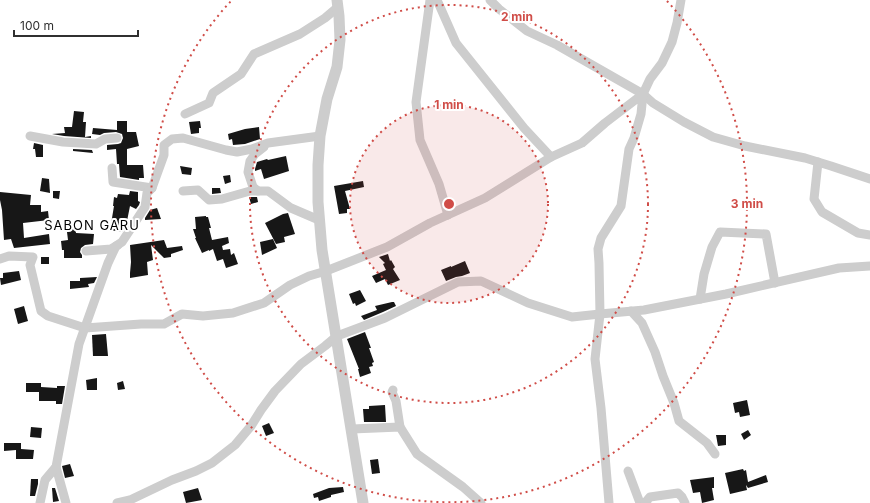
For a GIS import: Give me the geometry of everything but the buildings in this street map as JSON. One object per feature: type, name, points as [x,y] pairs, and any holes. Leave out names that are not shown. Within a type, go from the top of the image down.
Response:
[{"type":"street","points":[[430,0],[416,102],[420,140],[438,184],[448,215]]},
{"type":"street","points":[[438,0],[456,43],[515,116],[551,157]]},
{"type":"street","points":[[490,0],[527,31],[557,45],[642,94],[671,114],[713,137],[745,146],[805,158],[870,179]]},
{"type":"street","points":[[0,259],[9,256],[33,256],[30,265],[41,311],[48,316],[85,328],[164,324],[182,314],[203,316],[234,312],[264,304],[290,285],[309,276],[326,271],[387,247],[448,215],[485,198],[551,157],[582,143],[642,94],[650,79],[662,63],[672,42],[677,24],[680,0]]},
{"type":"street","points":[[186,114],[209,103],[213,93],[241,74],[254,54],[300,34],[325,18],[338,4]]},
{"type":"street","points":[[338,4],[340,40],[338,60],[327,99],[320,136],[318,202],[322,250],[363,503]]},
{"type":"street","points":[[608,503],[601,408],[595,359],[600,314],[598,249],[601,238],[621,206],[629,149],[641,114],[642,94]]},
{"type":"street","points":[[30,136],[63,142],[96,144],[105,139],[118,138]]},
{"type":"street","points":[[66,503],[56,467],[79,344],[108,263],[116,246],[122,242],[145,207],[147,193],[152,188],[164,155],[164,145],[172,139],[183,138],[237,152],[252,149],[268,143],[320,136]]},
{"type":"street","points":[[258,191],[252,187],[248,172],[250,161],[255,154],[268,143]]},
{"type":"street","points":[[237,152],[250,161]]},
{"type":"street","points":[[818,162],[814,199],[822,212],[858,234],[870,235]]},
{"type":"street","points":[[112,168],[113,182],[152,188]]},
{"type":"street","points":[[183,191],[198,190],[209,200],[222,199],[250,191],[268,191],[291,208],[319,220]]},
{"type":"street","points":[[700,299],[704,274],[712,247],[720,232],[766,234],[775,283]]},
{"type":"street","points":[[86,252],[111,249],[122,242]]},
{"type":"street","points":[[117,503],[130,500],[212,463],[235,445],[251,426],[275,391],[300,364],[337,336],[385,318],[458,282],[481,281],[528,303],[572,317],[644,310],[839,268],[870,266]]},
{"type":"street","points":[[631,311],[642,323],[655,352],[679,421],[707,442],[715,454]]},
{"type":"street","points":[[393,390],[392,392],[396,401],[400,427],[417,454],[463,487],[481,503]]},
{"type":"street","points":[[352,430],[400,427]]},
{"type":"street","points":[[40,503],[45,480],[56,467]]},
{"type":"street","points":[[628,472],[640,503]]},
{"type":"street","points":[[645,503],[650,497],[678,493],[682,497],[684,503]]},
{"type":"district","name":"SABON GARU","points":[[92,225]]}]
